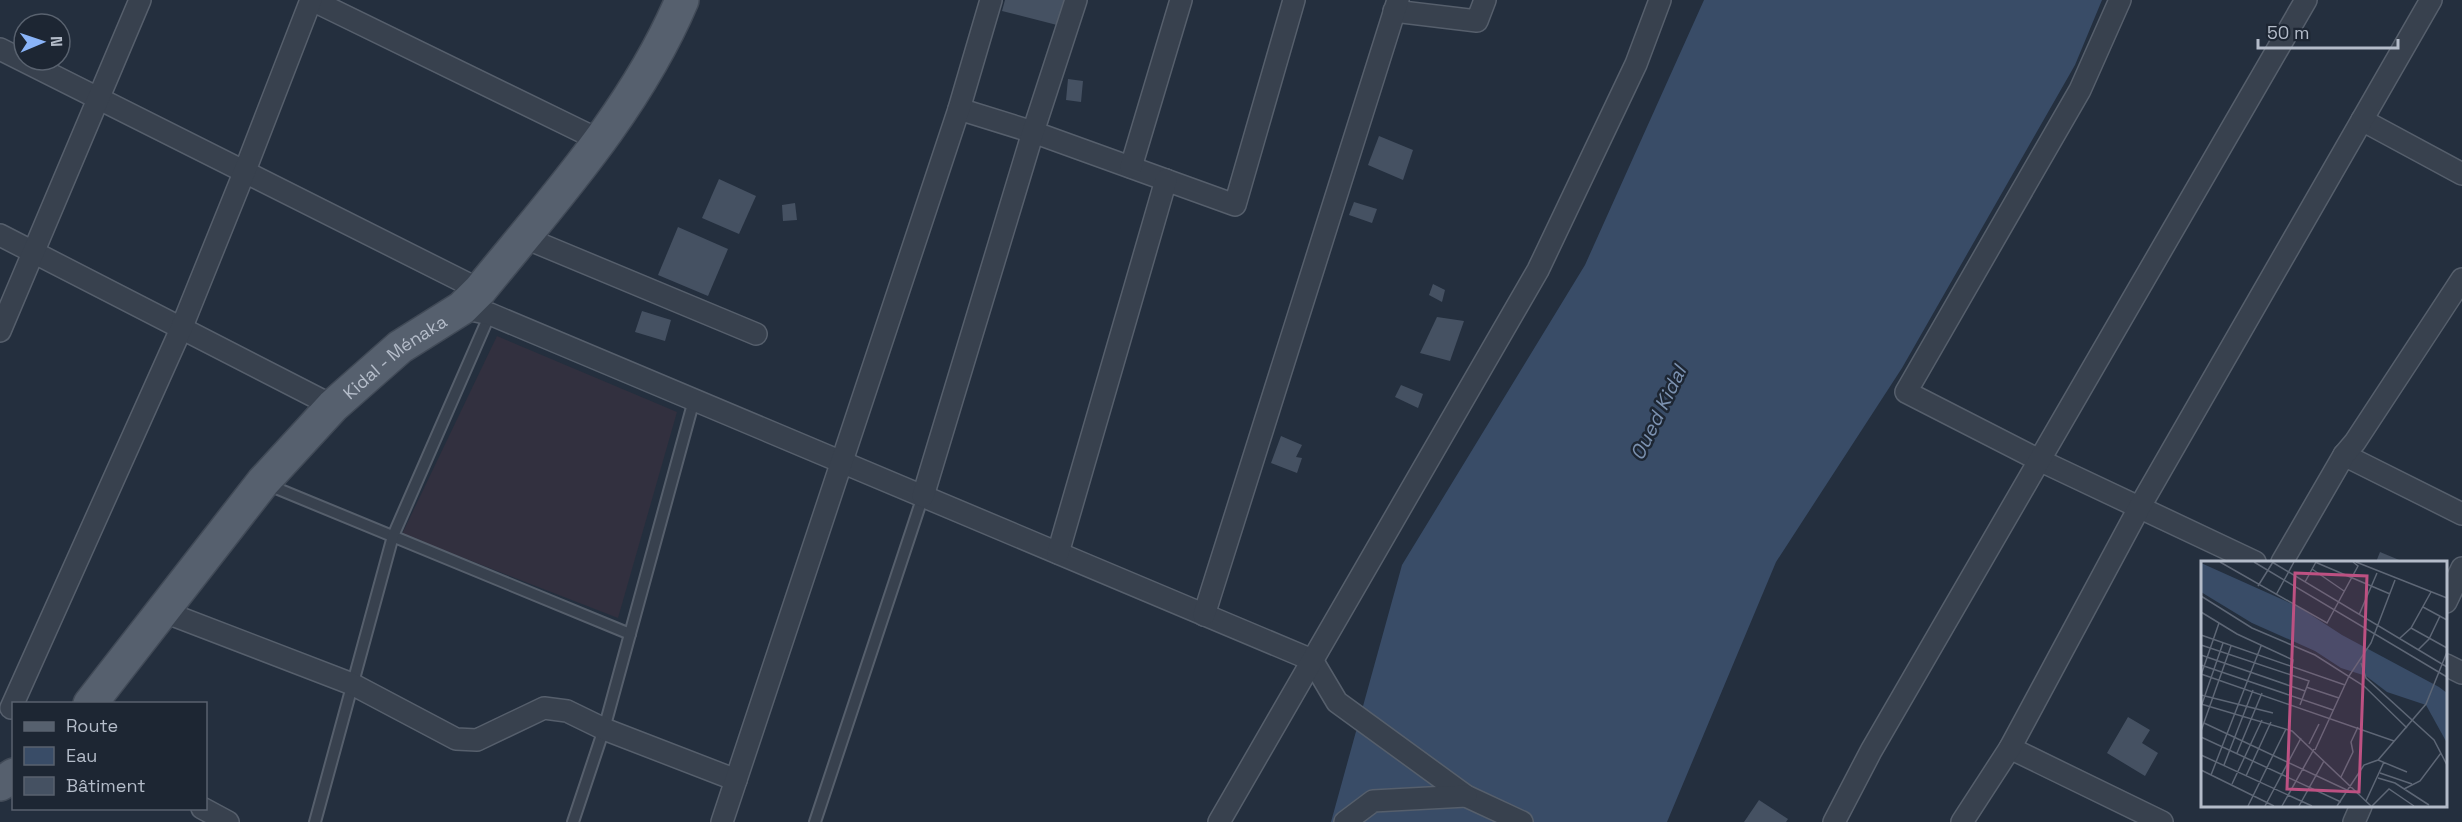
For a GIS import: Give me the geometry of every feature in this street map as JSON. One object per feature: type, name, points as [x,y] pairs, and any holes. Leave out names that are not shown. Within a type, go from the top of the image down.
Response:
[{"type":"main road","name":"Kidal - Ménaka","points":[[92,702],[263,483],[333,406],[400,347],[478,304],[523,237],[601,141],[667,36],[682,0]]},
{"type":"street","points":[[0,330],[141,0]]},
{"type":"street","points":[[8,706],[181,329],[311,0],[601,141]]},
{"type":"street","points":[[722,822],[959,109],[991,0]]},
{"type":"street","points":[[922,496],[1033,132],[1076,0]]},
{"type":"street","points":[[1131,167],[1181,0]]},
{"type":"street","points":[[959,109],[1033,132],[1235,205],[1294,0]]},
{"type":"street","points":[[1204,615],[1396,6],[1477,21],[1485,0]]},
{"type":"street","points":[[1219,822],[1538,270],[1636,64],[1660,0]]},
{"type":"street","points":[[2120,0],[2080,90],[1906,392],[2039,460],[2253,561]]},
{"type":"street","points":[[1834,822],[1871,751],[2306,0]]},
{"type":"street","points":[[1962,822],[2010,748],[2139,508],[2431,0]]},
{"type":"street","points":[[0,49],[244,173],[478,304],[694,400],[1312,660],[1337,702],[1466,796],[1522,822]]},
{"type":"street","points":[[2362,120],[2462,174]]},
{"type":"street","points":[[1058,553],[1166,180]]},
{"type":"street","points":[[0,235],[34,250],[181,329],[333,406]]},
{"type":"street","points":[[523,237],[756,334]]},
{"type":"street","points":[[2283,561],[2344,455],[2355,442],[2462,279]]},
{"type":"street","points":[[2344,455],[2462,514]]},
{"type":"street","points":[[2447,598],[2462,568]]},
{"type":"street","points":[[162,612],[352,684],[456,739],[477,740],[544,708],[567,711],[604,729],[736,780]]},
{"type":"street","points":[[2447,666],[2462,673]]},
{"type":"street","points":[[2010,748],[2162,822]]},
{"type":"street","points":[[1345,822],[1373,801],[1466,796]]},
{"type":"street","points":[[2354,822],[2361,807]]},
{"type":"street","points":[[206,810],[228,822]]},
{"type":"lane","points":[[315,822],[393,536],[478,304]]},
{"type":"lane","points":[[573,822],[604,729],[694,400]]},
{"type":"lane","points":[[263,483],[630,634]]},
{"type":"lane","points":[[815,822],[922,496]]},
{"type":"shaded area","points":[[497,336],[677,412],[618,618],[402,534]]},
{"type":"water","name":"Oued Kidal","points":[[1704,0],[2102,0],[2075,65],[1902,368],[1776,562],[1667,822],[1331,822],[1402,565],[1585,265]]},
{"type":"building","points":[[1005,0],[1064,0],[1057,25],[1002,11]]},
{"type":"building","points":[[1068,79],[1083,81],[1081,102],[1066,100]]},
{"type":"building","points":[[1379,136],[1413,150],[1403,180],[1368,165]]},
{"type":"building","points":[[719,179],[756,196],[739,234],[702,218]]},
{"type":"building","points":[[1354,202],[1377,209],[1372,223],[1349,215]]},
{"type":"building","points":[[795,203],[797,220],[783,221],[782,205]]},
{"type":"building","points":[[678,227],[728,249],[708,296],[658,275]]},
{"type":"building","points":[[1433,284],[1445,290],[1442,302],[1429,295]]},
{"type":"building","points":[[642,311],[671,320],[665,341],[635,332]]},
{"type":"building","points":[[1437,317],[1464,321],[1450,361],[1420,353]]},
{"type":"building","points":[[1401,385],[1423,394],[1418,408],[1395,397]]},
{"type":"building","points":[[1281,436],[1302,445],[1296,457],[1302,458],[1297,473],[1271,463]]},
{"type":"building","points":[[2380,552],[2402,561],[2376,561]]},
{"type":"building","points":[[2128,717],[2150,730],[2142,743],[2158,753],[2145,776],[2107,753]]},
{"type":"building","points":[[1759,800],[1788,819],[1786,822],[1744,822]]}]
